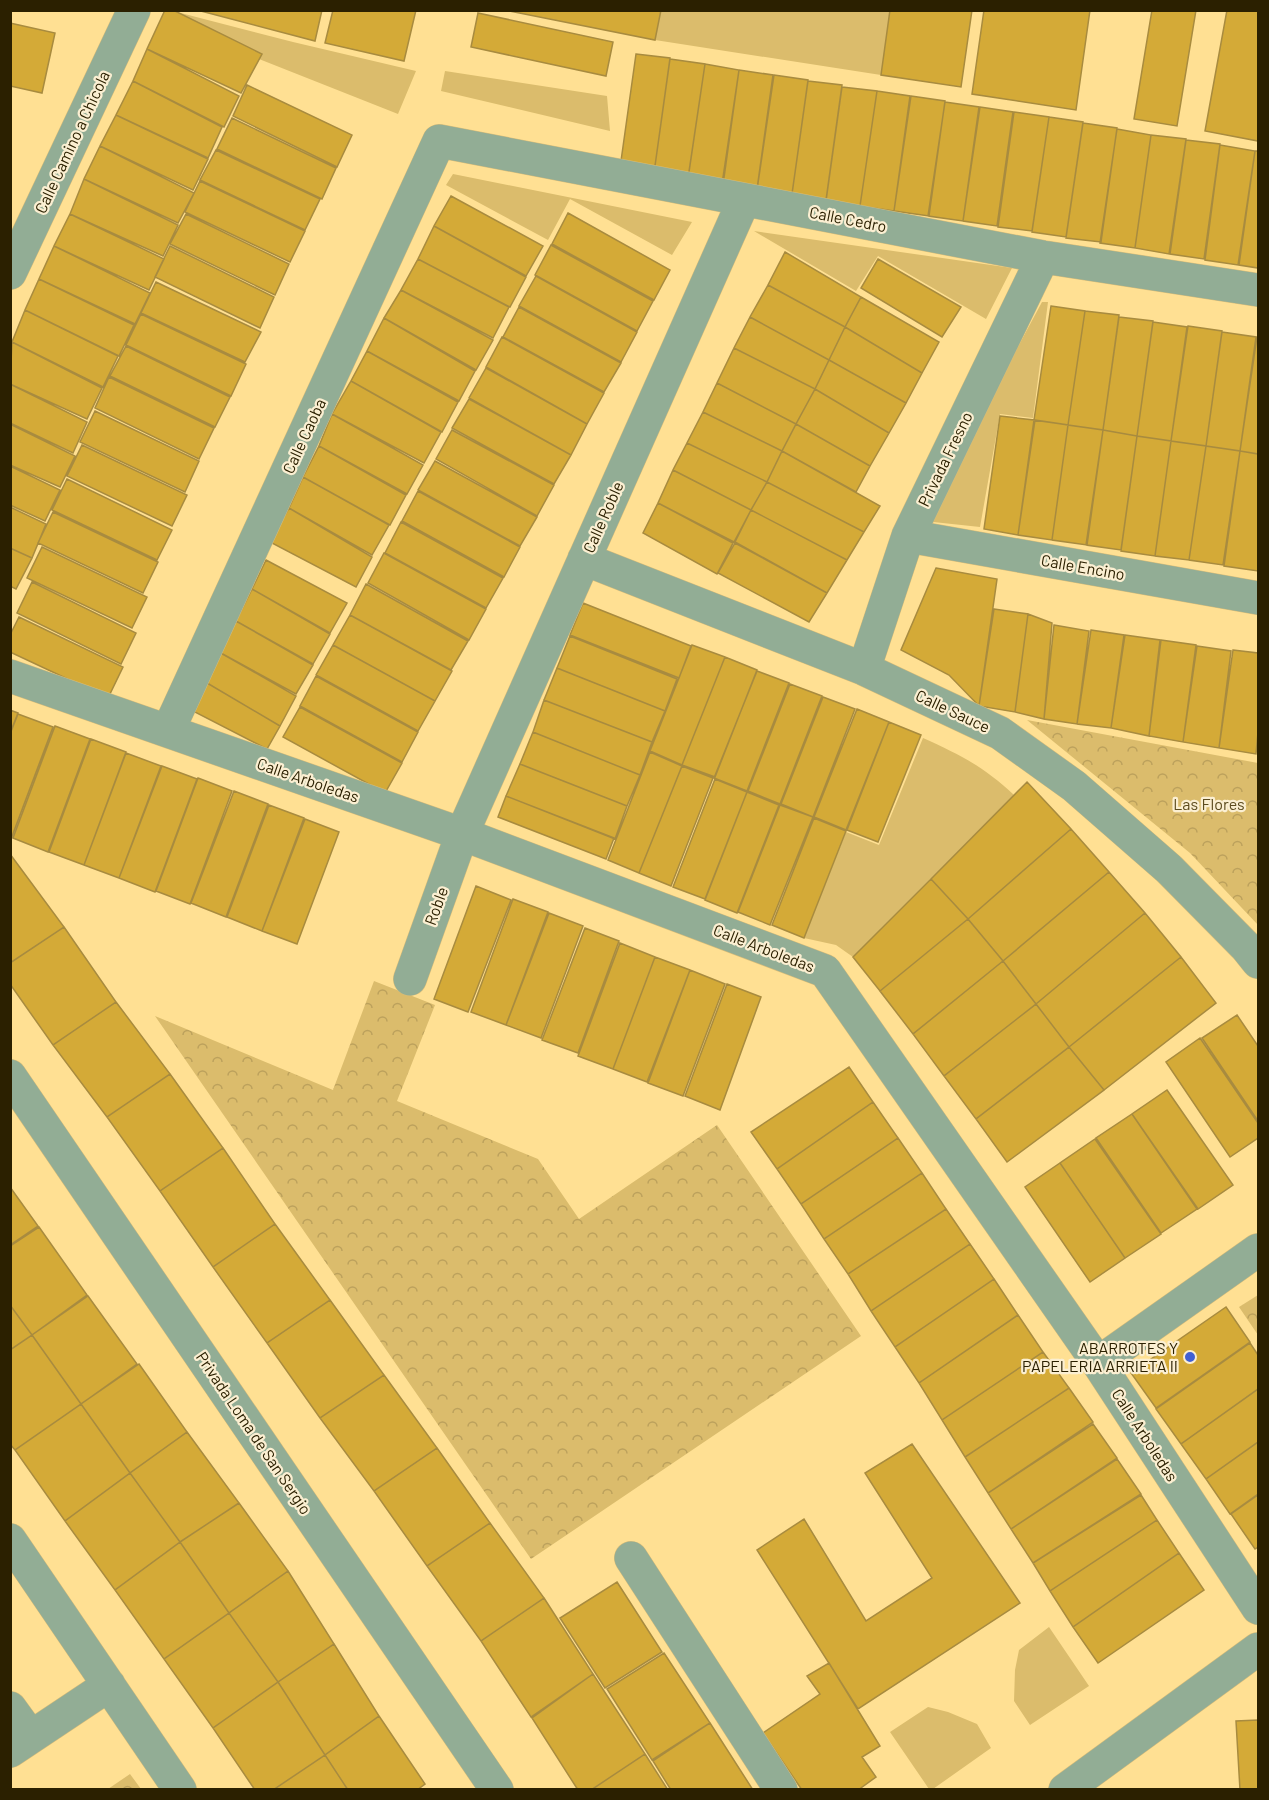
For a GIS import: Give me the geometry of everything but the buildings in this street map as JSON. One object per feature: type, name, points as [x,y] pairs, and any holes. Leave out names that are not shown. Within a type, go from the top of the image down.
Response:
[{"type":"street","name":"Calle Camino a Chicola","points":[[10,273],[126,12]]},
{"type":"street","name":"Calle Cedro","points":[[439,141],[1043,257],[1258,290]]},
{"type":"street","name":"Calle Caoba","points":[[168,731],[439,141]]},
{"type":"street","name":"Calle Roble","points":[[462,834],[744,200]]},
{"type":"street","name":"Privada Fresno","points":[[864,669],[908,536],[1043,257]]},
{"type":"street","name":"Calle Encino","points":[[908,536],[1258,598]]},
{"type":"street","name":"Calle Sauce","points":[[584,558],[864,669],[1000,734],[1074,786],[1169,869],[1258,962]]},
{"type":"street","name":"Calle Arboledas","points":[[10,676],[462,834],[825,971],[1098,1363],[1258,1608]]},
{"type":"street","name":"Roble","points":[[410,979],[462,834]]},
{"type":"street","name":"Privada Loma de San Sergio","points":[[10,1076],[497,1790]]},
{"type":"street","points":[[1098,1363],[1258,1250]]},
{"type":"street","points":[[10,1540],[180,1790]]},
{"type":"street","points":[[631,1558],[781,1790]]},
{"type":"street","points":[[1065,1790],[1258,1650]]},
{"type":"street","points":[[10,1708],[21,1744],[109,1684]]},
{"type":"green space","points":[[173,11],[416,71],[398,114],[259,59]]},
{"type":"green space","points":[[661,11],[890,11],[881,75],[655,40]]},
{"type":"green space","points":[[445,71],[607,96],[610,131],[441,91]]},
{"type":"green space","points":[[453,174],[692,222],[672,255],[570,199],[548,240],[446,185]]},
{"type":"green space","points":[[754,231],[1012,268],[986,319],[878,256],[856,291]]},
{"type":"green space","points":[[1042,302],[1048,302],[1033,418],[1000,414],[980,527],[924,521]]},
{"type":"green space","name":"Las Flores","points":[[1027,720],[1258,763],[1258,925],[1190,853]]},
{"type":"green space","points":[[923,738],[972,762],[1014,795],[853,957],[836,945],[804,938],[846,832],[879,845]]},
{"type":"green space","points":[[374,981],[435,1005],[397,1101],[538,1159],[579,1219],[717,1125],[861,1336],[531,1559],[155,1016],[333,1090]]},
{"type":"green space","points":[[1258,1295],[1258,1335],[1239,1307]]},
{"type":"green space","points":[[1049,1627],[1089,1686],[1030,1725],[1014,1701],[1015,1670],[1019,1650]]},
{"type":"green space","points":[[928,1707],[948,1712],[977,1724],[991,1748],[933,1789],[929,1789],[890,1732]]},
{"type":"green space","points":[[130,1774],[141,1789],[108,1789]]},
{"type":"place","name":"ABARROTES Y PAPELERIA ARRIETA II","points":[[1190,1357]]}]
